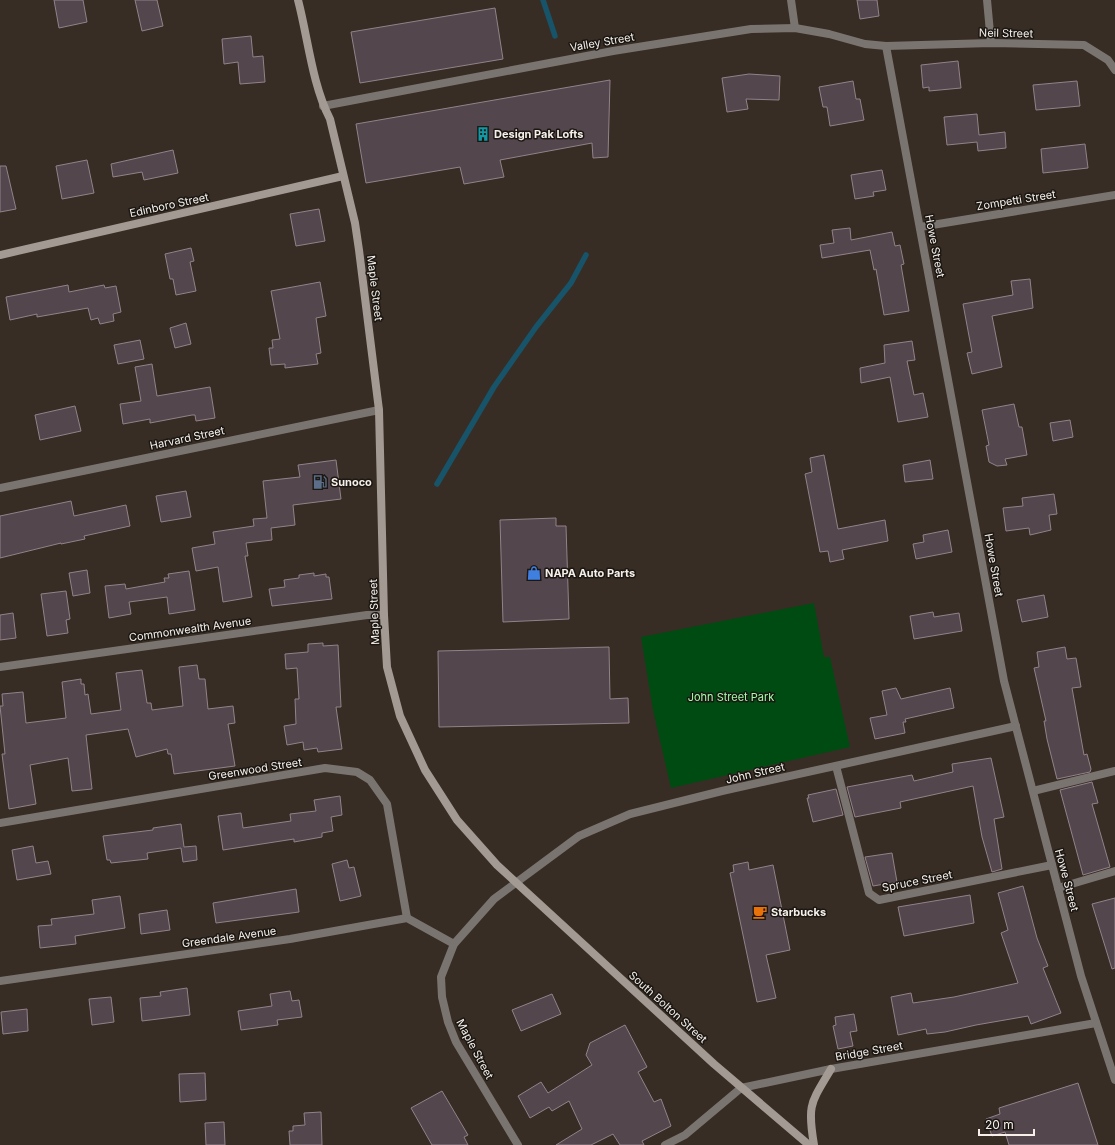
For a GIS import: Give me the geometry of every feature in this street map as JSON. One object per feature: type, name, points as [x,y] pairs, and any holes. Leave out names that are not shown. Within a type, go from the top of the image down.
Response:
[{"type":"main road","name":"Maple Street","points":[[298,0],[323,106],[330,119],[356,230],[378,410],[387,667],[400,716],[425,770],[457,820],[497,865],[516,882]]},
{"type":"main road","name":"Edinboro Street","points":[[0,255],[343,176]]},
{"type":"main road","name":"South Bolton Street","points":[[516,882],[741,1088],[809,1145]]},
{"type":"main road","points":[[814,1145],[810,1120],[811,1106],[815,1096],[831,1069]]},
{"type":"street","points":[[791,0],[795,28]]},
{"type":"street","points":[[987,0],[991,43]]},
{"type":"street","name":"Valley Street","points":[[323,106],[629,48],[751,29],[795,28],[829,34],[865,44],[886,46]]},
{"type":"street","name":"Neil Street","points":[[886,46],[991,43],[1084,45],[1108,60],[1115,70]]},
{"type":"street","name":"Howe Street","points":[[886,46],[1004,681],[1081,976],[1115,1080]]},
{"type":"street","name":"Zompetti Street","points":[[920,227],[1115,195]]},
{"type":"street","name":"Harvard Street","points":[[0,488],[378,410]]},
{"type":"street","name":"Commonwealth Avenue","points":[[0,667],[367,615],[384,615]]},
{"type":"street","name":"John Street","points":[[516,882],[578,836],[630,814],[1016,726]]},
{"type":"street","name":"Spruce Street","points":[[836,766],[869,894],[879,900],[1052,866]]},
{"type":"street","name":"Greenwood Street","points":[[0,823],[325,768],[357,772],[370,780],[387,804],[407,918]]},
{"type":"street","points":[[1033,791],[1115,771]]},
{"type":"street","points":[[1058,888],[1115,871]]},
{"type":"street","name":"Maple Street","points":[[516,882],[494,899],[454,944],[440,977],[442,997],[448,1022],[456,1042],[518,1145]]},
{"type":"street","points":[[407,918],[454,944]]},
{"type":"street","name":"Greendale Avenue","points":[[0,981],[290,939],[407,918]]},
{"type":"street","name":"Bridge Street","points":[[665,1145],[685,1135],[741,1088],[831,1069],[1096,1023]]},
{"type":"green space","name":"John Street Park","points":[[814,603],[824,657],[830,657],[850,747],[671,788],[653,710],[641,637]]},
{"type":"building","points":[[54,0],[83,0],[87,22],[59,28]]},
{"type":"building","points":[[135,0],[157,0],[163,26],[142,31]]},
{"type":"building","points":[[857,0],[877,0],[879,16],[860,19]]},
{"type":"building","points":[[495,8],[503,59],[360,83],[351,32]]},
{"type":"building","points":[[251,36],[253,57],[263,56],[265,82],[240,84],[238,62],[224,64],[222,39]]},
{"type":"building","points":[[958,61],[961,88],[929,91],[929,87],[923,88],[921,65]]},
{"type":"building","points":[[749,74],[780,76],[779,100],[746,99],[748,109],[727,112],[722,78]]},
{"type":"building","name":"Design Pak Lofts","points":[[610,80],[608,157],[593,158],[592,143],[500,160],[504,177],[464,184],[460,167],[366,183],[356,124]]},
{"type":"building","points":[[853,81],[856,99],[860,99],[864,120],[830,126],[827,107],[823,107],[819,87]]},
{"type":"building","points":[[1077,81],[1080,106],[1036,110],[1033,85]]},
{"type":"building","points":[[977,114],[979,135],[1005,132],[1006,148],[978,151],[977,142],[947,145],[944,117]]},
{"type":"building","points":[[1085,144],[1088,168],[1043,173],[1041,149]]},
{"type":"building","points":[[173,150],[178,173],[144,180],[142,172],[113,177],[111,164]]},
{"type":"building","points":[[87,160],[94,193],[62,199],[56,166]]},
{"type":"building","points":[[0,166],[6,166],[16,209],[0,212]]},
{"type":"building","points":[[882,170],[886,190],[873,192],[874,196],[855,199],[851,175]]},
{"type":"building","points":[[319,209],[325,241],[296,246],[290,214]]},
{"type":"building","points":[[850,228],[851,240],[892,232],[895,246],[900,245],[904,264],[901,265],[909,311],[884,315],[876,269],[874,270],[870,250],[822,258],[820,245],[834,243],[832,230]]},
{"type":"building","points":[[191,248],[194,261],[190,262],[196,291],[176,295],[173,279],[170,279],[165,254]]},
{"type":"building","points":[[1030,279],[1033,308],[992,316],[1002,367],[972,374],[967,353],[972,352],[963,304],[1013,295],[1011,281]]},
{"type":"building","points":[[320,282],[326,316],[316,318],[321,353],[316,354],[318,364],[285,368],[285,364],[271,365],[269,348],[273,348],[272,340],[280,339],[271,291]]},
{"type":"building","points":[[68,285],[69,292],[104,285],[105,288],[116,286],[121,312],[113,314],[114,321],[100,324],[98,318],[91,320],[88,308],[37,317],[37,314],[10,320],[6,297]]},
{"type":"building","points":[[186,323],[191,344],[175,348],[170,328]]},
{"type":"building","points":[[140,340],[144,359],[118,364],[114,345]]},
{"type":"building","points":[[912,341],[915,360],[907,361],[914,395],[923,393],[928,417],[898,422],[890,377],[861,383],[860,368],[885,363],[884,345]]},
{"type":"building","points":[[152,364],[157,396],[210,387],[215,418],[196,421],[195,415],[192,415],[150,423],[150,419],[123,424],[120,404],[141,401],[135,367]]},
{"type":"building","points":[[1014,404],[1019,427],[1022,427],[1027,455],[1005,459],[1007,465],[997,466],[989,462],[986,446],[989,445],[982,410]]},
{"type":"building","points":[[75,406],[81,431],[40,440],[35,415]]},
{"type":"building","points":[[1070,420],[1073,437],[1053,441],[1050,423]]},
{"type":"building","points":[[824,455],[838,529],[885,520],[888,541],[842,550],[844,559],[830,562],[828,551],[820,552],[805,474],[812,472],[810,458]]},
{"type":"building","points":[[336,460],[341,499],[293,505],[295,525],[271,528],[272,540],[246,543],[248,556],[245,556],[252,597],[223,602],[218,567],[196,571],[192,548],[215,544],[213,532],[254,526],[253,519],[267,518],[263,481],[300,477],[298,465]]},
{"type":"building","points":[[930,460],[933,479],[905,482],[903,465]]},
{"type":"building","points":[[186,491],[191,517],[161,522],[156,496]]},
{"type":"building","points":[[1054,494],[1057,514],[1049,515],[1051,530],[1030,535],[1029,528],[1006,531],[1003,508],[1023,506],[1022,498]]},
{"type":"building","points":[[71,501],[74,516],[126,505],[130,526],[84,536],[85,539],[61,543],[0,558],[0,516]]},
{"type":"building","name":"NAPA Auto Parts","points":[[556,518],[556,526],[566,526],[569,619],[503,622],[500,520]]},
{"type":"building","points":[[948,530],[952,552],[916,559],[913,544],[924,542],[923,535]]},
{"type":"building","points":[[87,570],[90,593],[73,596],[69,573]]},
{"type":"building","points":[[189,571],[195,610],[169,614],[167,597],[129,602],[131,614],[109,618],[105,586],[125,584],[126,589],[165,582],[164,578],[169,578],[168,574]]},
{"type":"building","points":[[314,573],[314,576],[326,574],[326,577],[329,577],[332,599],[272,606],[269,589],[285,587],[284,580],[299,578],[299,575]]},
{"type":"building","points":[[66,591],[70,619],[66,620],[68,633],[47,636],[41,594]]},
{"type":"building","points":[[1044,595],[1048,617],[1022,622],[1017,600]]},
{"type":"building","points":[[933,612],[934,617],[959,613],[962,631],[914,639],[910,616]]},
{"type":"building","points":[[13,613],[16,638],[0,640],[0,615]]},
{"type":"building","points":[[323,643],[323,646],[338,645],[341,707],[336,707],[342,749],[318,752],[317,748],[304,750],[303,742],[287,745],[284,726],[296,724],[295,699],[299,699],[297,668],[286,669],[285,654],[308,652],[308,644]]},
{"type":"building","points":[[609,647],[610,699],[628,698],[629,723],[439,727],[438,651]]},
{"type":"building","points":[[1065,647],[1067,659],[1076,658],[1081,687],[1072,688],[1084,755],[1087,754],[1091,769],[1090,772],[1057,779],[1047,739],[1044,721],[1046,721],[1034,668],[1039,667],[1037,652]]},
{"type":"building","points":[[197,665],[199,679],[205,679],[208,709],[233,706],[235,723],[228,724],[235,766],[174,774],[171,754],[168,754],[167,749],[136,757],[128,729],[86,735],[92,789],[72,791],[68,758],[30,765],[36,804],[9,809],[2,754],[5,754],[0,706],[3,706],[2,694],[23,692],[26,723],[66,718],[62,682],[81,679],[81,684],[84,684],[85,695],[88,694],[91,714],[121,710],[116,673],[142,670],[147,703],[151,703],[152,710],[183,706],[179,667]]},
{"type":"building","points":[[896,688],[901,699],[950,688],[954,708],[905,719],[906,722],[903,722],[905,733],[875,739],[870,718],[887,715],[882,691]]},
{"type":"building","points":[[991,758],[1004,817],[994,819],[1002,869],[992,872],[982,837],[973,786],[900,802],[901,808],[855,817],[847,787],[912,775],[914,781],[953,772],[952,764]]},
{"type":"building","points":[[1092,782],[1098,803],[1092,804],[1110,867],[1083,875],[1060,790]]},
{"type":"building","points":[[836,789],[843,815],[813,822],[807,798],[809,798],[808,795]]},
{"type":"building","points":[[340,796],[342,815],[331,817],[333,831],[322,833],[322,837],[294,842],[294,839],[223,850],[218,816],[241,813],[243,828],[291,821],[290,814],[316,811],[314,800]]},
{"type":"building","points":[[181,824],[184,847],[196,846],[197,860],[183,862],[181,848],[147,853],[148,859],[111,863],[110,860],[107,860],[103,836],[153,830],[153,828]]},
{"type":"building","points":[[33,846],[36,863],[48,861],[51,874],[17,880],[12,850]]},
{"type":"building","points":[[892,853],[897,882],[873,886],[865,857]]},
{"type":"building","points":[[347,860],[349,868],[354,867],[361,896],[340,901],[332,864]]},
{"type":"building","name":"Starbucks","points":[[748,862],[749,870],[773,865],[790,950],[766,955],[776,998],[757,1002],[730,873],[734,872],[733,865]]},
{"type":"building","points":[[1023,886],[1037,938],[1048,966],[1043,968],[1061,1013],[1031,1024],[1028,1016],[945,1032],[927,1034],[926,1029],[898,1035],[891,997],[911,993],[913,1003],[954,997],[1018,983],[1001,933],[1008,930],[998,893]]},
{"type":"building","points":[[296,889],[299,912],[216,923],[213,903]]},
{"type":"building","points":[[970,895],[974,923],[904,936],[898,907]]},
{"type":"building","points":[[120,896],[125,928],[75,936],[76,944],[40,948],[38,926],[52,925],[51,919],[94,914],[92,900]]},
{"type":"building","points":[[1115,898],[1115,968],[1112,969],[1092,904]]},
{"type":"building","points":[[167,910],[170,930],[141,934],[139,914]]},
{"type":"building","points":[[187,988],[190,1015],[142,1021],[140,998],[161,996],[160,992]]},
{"type":"building","points":[[290,991],[292,1001],[299,1000],[302,1017],[277,1020],[278,1025],[241,1030],[238,1011],[272,1006],[270,994]]},
{"type":"building","points":[[552,994],[561,1014],[521,1031],[512,1010]]},
{"type":"building","points":[[111,997],[114,1022],[92,1025],[89,999]]},
{"type":"building","points":[[27,1009],[28,1031],[3,1034],[1,1012]]},
{"type":"building","points":[[854,1014],[857,1031],[850,1032],[853,1046],[838,1049],[833,1026],[836,1025],[835,1017]]},
{"type":"building","points":[[625,1025],[647,1067],[638,1072],[654,1102],[661,1099],[671,1126],[642,1141],[644,1145],[620,1145],[613,1134],[591,1145],[556,1145],[582,1129],[569,1101],[552,1111],[549,1107],[530,1118],[518,1096],[541,1082],[548,1093],[592,1065],[586,1055],[590,1043]]},
{"type":"building","points":[[205,1073],[206,1100],[180,1102],[179,1074]]},
{"type":"building","points":[[1078,1083],[1098,1145],[1009,1145],[1005,1132],[992,1136],[986,1119],[1000,1114],[999,1108]]},
{"type":"building","points":[[442,1091],[468,1135],[464,1137],[468,1145],[432,1145],[411,1108]]},
{"type":"building","points":[[321,1112],[322,1145],[290,1145],[289,1131],[293,1131],[293,1126],[305,1125],[304,1113]]},
{"type":"building","points":[[224,1122],[225,1145],[206,1145],[205,1123]]},
{"type":"waterway","points":[[543,0],[555,36]]},
{"type":"waterway","points":[[437,484],[494,387],[536,327],[571,283],[586,255]]},
{"type":"place","name":"Design Pak Lofts","points":[[483,134]]},
{"type":"place","name":"Sunoco","points":[[320,482]]},
{"type":"place","name":"NAPA Auto Parts","points":[[534,573]]},
{"type":"place","name":"Starbucks","points":[[760,912]]}]
